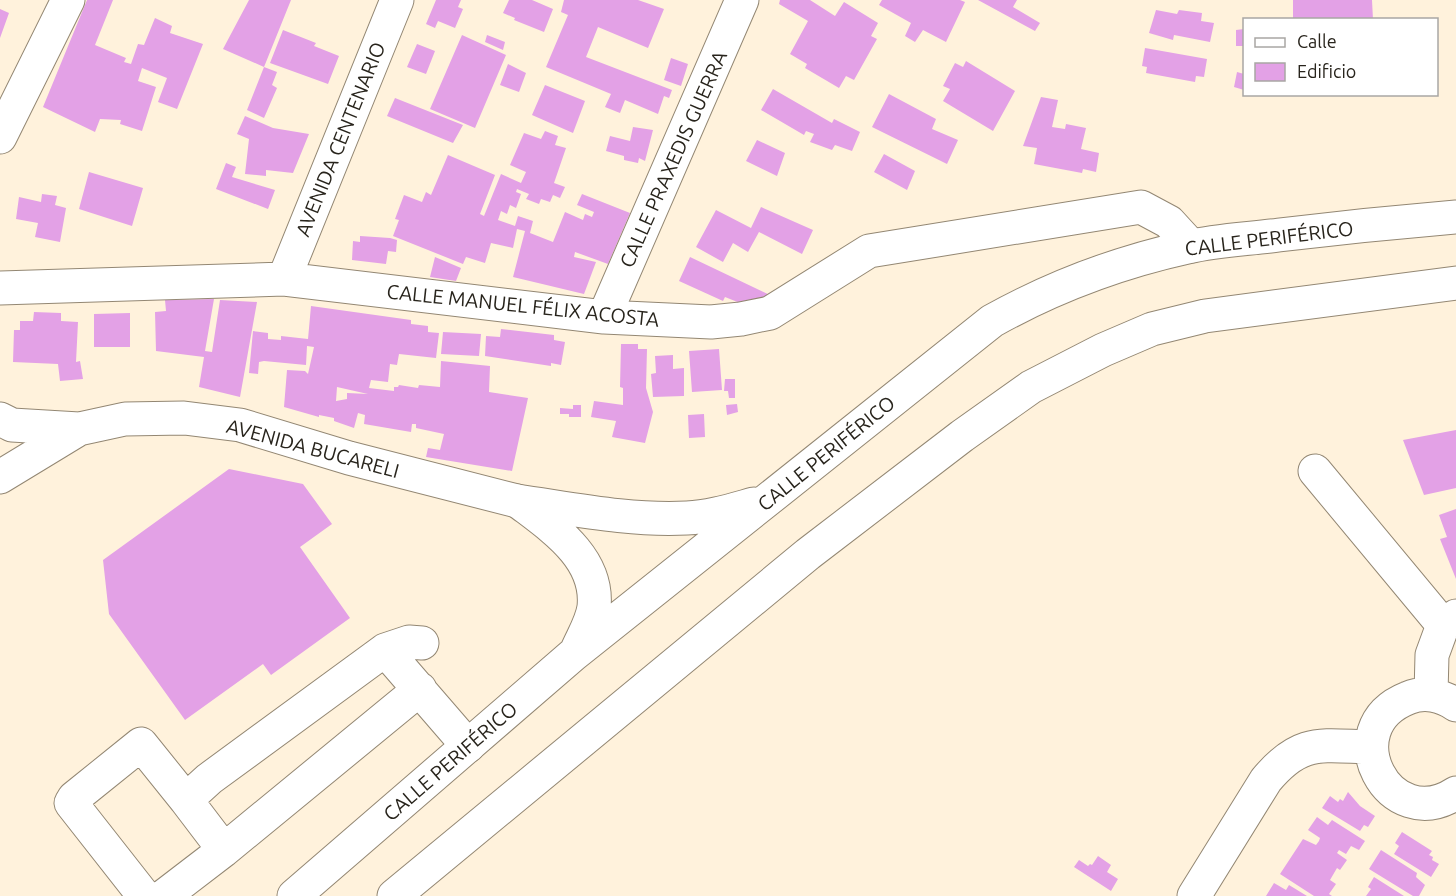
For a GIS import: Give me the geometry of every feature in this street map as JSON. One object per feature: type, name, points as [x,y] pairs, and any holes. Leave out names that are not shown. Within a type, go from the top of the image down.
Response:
[{"type":"main road","points":[[4,119],[68,0]]},
{"type":"main road","name":"AVENIDA CENTENARIO","points":[[284,279],[397,0]]},
{"type":"main road","name":"CALLE PRAXEDIS GUERRA","points":[[604,317],[742,0]]},
{"type":"main road","name":"CALLE MANUEL FÉLIX ACOSTA","points":[[0,288],[284,279],[604,317],[711,322],[770,313],[869,251],[1141,207],[1169,222],[1191,246]]},
{"type":"main road","name":"CALLE PERIFÉRICO","points":[[294,896],[574,654],[992,321],[1040,296],[1095,274],[1153,255],[1191,246],[1456,217]]},
{"type":"main road","points":[[394,896],[808,554],[962,436],[1031,387],[1103,350],[1152,329],[1205,316],[1456,283]]},
{"type":"main road","name":"AVENIDA BUCARELI","points":[[0,419],[12,424],[80,429],[125,419],[184,418],[240,425],[349,458],[517,501],[609,514],[687,518],[765,502]]},
{"type":"main road","points":[[0,477],[80,429]]},
{"type":"main road","points":[[1315,471],[1449,620],[1432,655],[1443,700],[1413,696],[1396,702],[1383,714],[1374,729],[1371,747],[1373,765],[1382,781],[1394,794],[1411,802],[1429,804],[1447,800],[1456,793]]},
{"type":"main road","points":[[517,501],[551,527],[588,567],[594,588],[594,608],[574,654]]},
{"type":"main road","points":[[186,800],[209,779],[385,650],[409,642],[422,642]]},
{"type":"main road","points":[[385,650],[468,746]]},
{"type":"main road","points":[[164,896],[225,849],[420,689]]},
{"type":"main road","points":[[144,896],[71,803],[74,798],[141,744],[225,849]]},
{"type":"main road","points":[[1194,896],[1266,780],[1280,762],[1299,750],[1319,746],[1371,747]]},
{"type":"building","points":[[87,0],[113,0],[95,45],[126,58],[124,62],[131,64],[138,44],[144,45],[155,18],[172,26],[170,33],[203,44],[177,109],[158,102],[167,78],[142,68],[138,81],[156,87],[142,131],[120,124],[121,120],[100,119],[95,132],[43,107]]},
{"type":"building","points":[[249,0],[291,0],[264,67],[223,49]]},
{"type":"building","points":[[436,0],[461,0],[458,7],[463,9],[455,28],[438,21],[435,28],[426,24]]},
{"type":"building","points":[[509,0],[532,0],[553,9],[544,32],[503,13]]},
{"type":"building","points":[[564,0],[638,0],[664,9],[648,48],[598,27],[586,57],[672,90],[669,98],[664,96],[658,114],[625,100],[620,113],[605,107],[611,94],[546,67],[568,15],[561,12]]},
{"type":"building","points":[[780,0],[810,0],[835,16],[844,2],[878,23],[871,36],[877,39],[854,80],[846,76],[839,88],[805,68],[807,64],[790,54],[808,21],[779,4]]},
{"type":"building","points":[[882,0],[960,0],[965,2],[946,42],[923,30],[915,42],[905,36],[911,23],[879,5]]},
{"type":"building","points":[[978,0],[1017,0],[1013,7],[1040,23],[1035,31]]},
{"type":"building","points":[[1293,0],[1372,0],[1373,18],[1293,18]]},
{"type":"building","points":[[0,9],[9,13],[0,38]]},
{"type":"building","points":[[1156,10],[1177,14],[1179,10],[1202,13],[1201,21],[1214,23],[1210,42],[1174,35],[1173,40],[1149,33]]},
{"type":"building","points":[[1243,29],[1243,46],[1236,46],[1236,30]]},
{"type":"building","points":[[283,30],[316,43],[314,46],[339,56],[328,84],[270,63]]},
{"type":"building","points":[[462,35],[506,55],[475,128],[430,109]]},
{"type":"building","points":[[487,35],[505,42],[503,50],[485,42]]},
{"type":"building","points":[[417,44],[435,51],[426,74],[407,67]]},
{"type":"building","points":[[1145,48],[1207,59],[1204,77],[1196,76],[1195,82],[1146,73],[1147,67],[1142,66]]},
{"type":"building","points":[[671,58],[688,64],[681,86],[664,80]]},
{"type":"building","points":[[966,61],[1015,91],[993,131],[943,101],[950,89],[943,86],[955,63],[963,67]]},
{"type":"building","points":[[508,64],[526,73],[519,92],[500,85]]},
{"type":"building","points":[[264,67],[277,72],[272,85],[277,88],[264,118],[247,110]]},
{"type":"building","points":[[1237,72],[1243,74],[1243,90],[1234,87]]},
{"type":"building","points":[[545,85],[585,101],[573,133],[532,115]]},
{"type":"building","points":[[773,89],[832,123],[834,119],[860,132],[852,151],[835,145],[832,150],[810,142],[814,134],[806,131],[804,135],[761,110]]},
{"type":"building","points":[[889,94],[936,119],[932,129],[958,140],[947,164],[872,127]]},
{"type":"building","points":[[1041,97],[1058,100],[1052,127],[1065,129],[1066,124],[1086,128],[1081,149],[1099,153],[1096,172],[1083,169],[1082,173],[1034,164],[1037,148],[1023,146]]},
{"type":"building","points":[[395,98],[463,125],[453,143],[387,116]]},
{"type":"building","points":[[245,116],[273,128],[309,134],[293,173],[266,170],[266,176],[245,174],[249,139],[237,134]]},
{"type":"building","points":[[633,127],[653,130],[645,161],[639,158],[638,163],[624,160],[624,156],[606,151],[610,136],[630,141]]},
{"type":"building","points":[[545,131],[558,136],[555,145],[566,148],[554,183],[565,187],[560,198],[553,195],[550,202],[541,199],[539,204],[526,199],[529,194],[517,189],[516,192],[521,194],[516,208],[510,205],[507,214],[501,211],[498,220],[515,226],[518,216],[533,221],[530,233],[553,242],[565,212],[583,220],[585,214],[592,217],[594,212],[577,205],[582,194],[630,213],[608,264],[575,252],[574,257],[596,262],[584,294],[513,277],[525,231],[517,229],[513,248],[491,243],[485,263],[466,257],[463,264],[393,236],[399,220],[395,219],[404,195],[422,202],[426,192],[431,195],[448,155],[495,175],[480,214],[484,216],[501,174],[521,183],[526,172],[510,165],[524,133],[541,139]]},
{"type":"building","points":[[757,140],[785,153],[777,176],[746,161]]},
{"type":"building","points":[[884,154],[915,171],[907,190],[874,172]]},
{"type":"building","points":[[226,163],[236,167],[232,177],[275,190],[268,209],[216,189]]},
{"type":"building","points":[[89,172],[143,188],[132,226],[79,209]]},
{"type":"building","points":[[42,194],[57,196],[55,205],[66,208],[60,242],[35,237],[38,223],[16,219],[19,197],[41,202]]},
{"type":"building","points":[[761,207],[813,230],[802,254],[759,232],[748,252],[733,243],[723,262],[696,247],[716,210],[751,228]]},
{"type":"building","points":[[360,236],[397,240],[396,252],[388,251],[386,264],[352,260],[353,241],[360,242]]},
{"type":"building","points":[[435,257],[461,268],[456,281],[430,277]]},
{"type":"building","points":[[690,257],[776,298],[750,307],[725,297],[723,301],[679,281]]},
{"type":"building","points":[[214,299],[205,351],[212,352],[220,300],[257,302],[240,397],[199,387],[204,357],[156,351],[155,312],[166,311],[165,300]]},
{"type":"building","points":[[311,306],[411,320],[411,324],[428,326],[428,332],[439,333],[436,358],[399,354],[397,365],[390,364],[388,382],[371,380],[369,388],[394,391],[394,387],[399,385],[418,388],[419,385],[440,387],[441,361],[490,366],[489,392],[528,398],[512,471],[426,457],[428,448],[440,450],[444,434],[416,428],[416,424],[412,424],[411,432],[364,424],[365,415],[358,413],[354,428],[334,421],[334,418],[319,415],[319,417],[284,407],[287,370],[305,371],[308,374],[314,347],[307,346],[306,365],[264,361],[259,362],[258,374],[249,373],[253,331],[268,333],[268,339],[281,340],[281,336],[308,339]],"holes":[[[337,387],[368,394],[347,393],[347,399],[336,401]]]},
{"type":"building","points":[[34,312],[61,313],[61,321],[78,322],[76,362],[80,361],[83,379],[60,381],[58,364],[13,362],[14,330],[20,330],[20,321],[33,321]]},
{"type":"building","points":[[130,313],[130,347],[94,347],[94,314]]},
{"type":"building","points":[[501,329],[554,335],[554,340],[565,342],[561,365],[551,363],[551,366],[485,356],[486,336],[500,337]]},
{"type":"building","points":[[443,332],[481,334],[479,356],[441,354]]},
{"type":"building","points":[[621,344],[638,344],[638,349],[647,349],[646,388],[653,412],[645,443],[612,437],[616,421],[591,417],[594,401],[623,405],[623,388],[620,387]]},
{"type":"building","points":[[719,349],[722,390],[692,392],[689,351]]},
{"type":"building","points":[[673,355],[673,369],[684,368],[684,396],[653,397],[651,374],[656,373],[655,356]]},
{"type":"building","points":[[725,379],[735,379],[735,398],[729,398],[728,391],[724,391]]},
{"type":"building","points":[[737,404],[738,412],[727,415],[726,405]]},
{"type":"building","points":[[573,405],[581,405],[581,417],[560,414],[560,408],[573,409]]},
{"type":"building","points":[[704,414],[705,437],[689,438],[688,415]]},
{"type":"building","points":[[1456,430],[1456,488],[1424,495],[1403,440]]},
{"type":"building","points":[[229,469],[303,484],[332,524],[300,547],[350,618],[271,675],[263,664],[185,720],[109,614],[103,560]]},
{"type":"building","points":[[1456,509],[1456,579],[1440,539],[1447,537],[1439,515]]},
{"type":"building","points":[[1348,792],[1360,806],[1375,816],[1368,827],[1364,825],[1360,831],[1322,808],[1330,796],[1338,802],[1340,799],[1343,801]]},
{"type":"building","points":[[1317,817],[1328,825],[1332,820],[1365,841],[1359,850],[1351,846],[1346,854],[1339,850],[1337,853],[1347,860],[1340,870],[1337,868],[1330,880],[1336,884],[1329,894],[1332,896],[1314,896],[1280,874],[1303,839],[1316,845],[1319,841],[1320,838],[1308,830]]},
{"type":"building","points":[[1402,832],[1432,851],[1429,855],[1439,864],[1431,877],[1394,854],[1399,846],[1395,843]]},
{"type":"building","points":[[1381,850],[1417,873],[1416,877],[1425,885],[1419,896],[1413,896],[1369,869]]},
{"type":"building","points":[[1098,856],[1111,865],[1107,872],[1118,879],[1111,891],[1074,867],[1079,860],[1088,866],[1092,865]]},
{"type":"building","points":[[1374,877],[1404,896],[1366,896],[1371,889],[1368,887]]},
{"type":"building","points":[[1274,883],[1286,890],[1289,885],[1307,896],[1266,896]]}]
